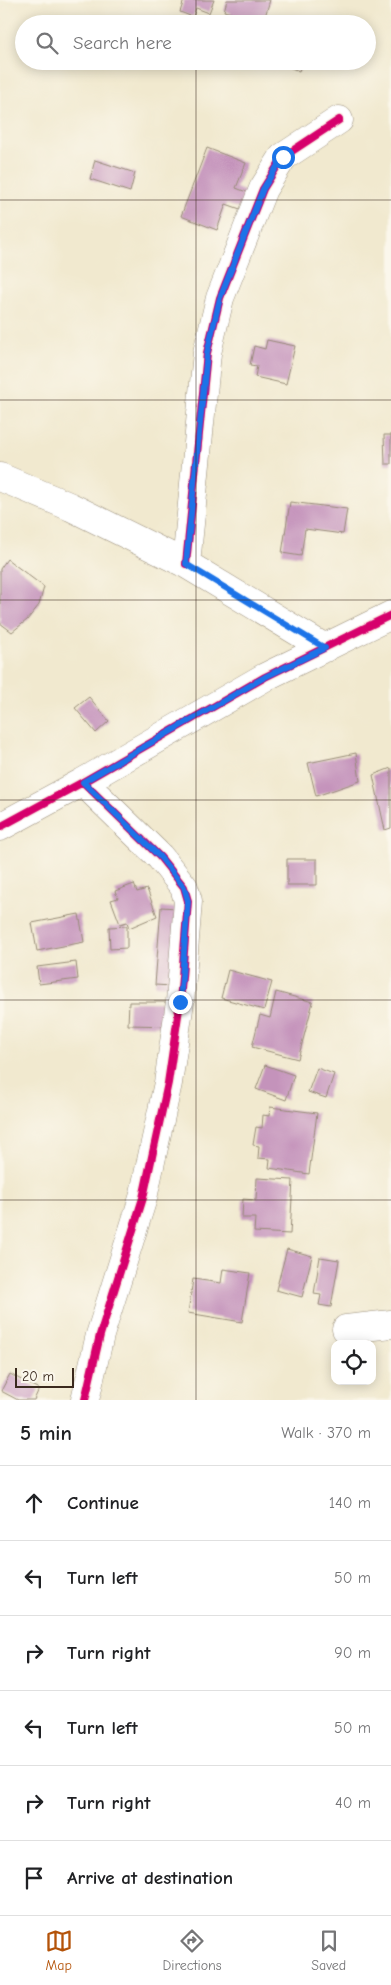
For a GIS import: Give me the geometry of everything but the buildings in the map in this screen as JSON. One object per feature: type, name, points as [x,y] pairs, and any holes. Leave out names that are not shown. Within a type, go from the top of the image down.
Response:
[{"type":"street","points":[[186,564],[207,353],[220,298],[263,189],[283,157],[339,120]]},
{"type":"street","points":[[0,477],[71,507],[186,564],[325,648]]},
{"type":"street","points":[[0,827],[83,782],[265,677],[391,615]]},
{"type":"street","points":[[83,782],[160,857],[184,887],[188,901],[180,1002],[168,1083],[142,1198],[100,1335],[86,1400]]},
{"type":"street","points":[[346,1329],[391,1324]]},
{"type":"cycle path","points":[[186,564],[207,353],[220,298],[263,189],[283,157],[339,120]]},
{"type":"cycle path","points":[[0,827],[83,782],[265,677],[391,615]]},
{"type":"cycle path","points":[[83,782],[160,857],[184,887],[188,901],[180,1002],[168,1083],[143,1198],[100,1335],[85,1400]]},
{"type":"route","points":[[180,1002],[188,901],[184,887],[160,857],[83,782],[265,677],[325,648],[186,564],[207,353],[220,298],[263,189],[283,157]]}]
